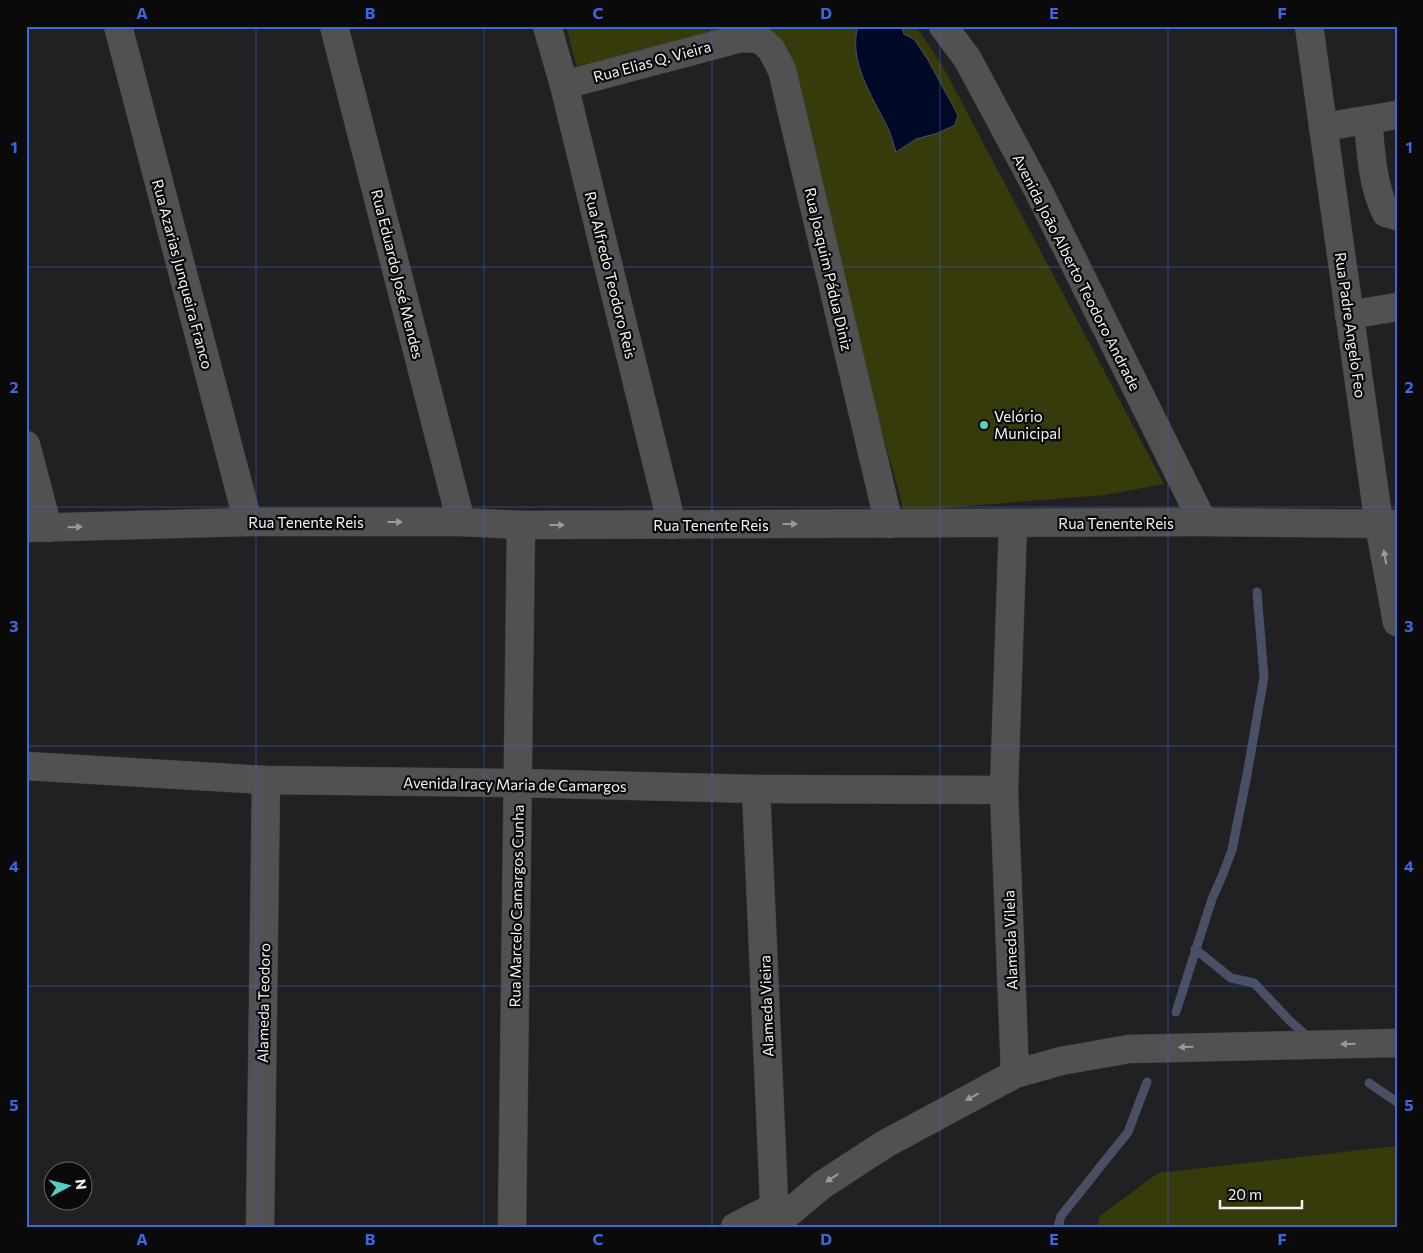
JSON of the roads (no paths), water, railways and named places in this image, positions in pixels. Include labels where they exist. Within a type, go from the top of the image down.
[{"type":"street","name":"Rua Azarias Junqueira Franco","points":[[118,26],[248,522]]},
{"type":"street","name":"Rua Eduardo José Mendes","points":[[334,26],[461,522]]},
{"type":"street","name":"Rua Alfredo Teodoro Reis","points":[[548,26],[672,525]]},
{"type":"street","name":"Avenida João Alberto Teodoro Andrade","points":[[943,26],[967,58],[1039,192],[1203,522]]},
{"type":"street","name":"Rua Padre Angelo Feo","points":[[1308,26],[1350,315],[1388,524],[1397,622]]},
{"type":"street","name":"Rua Elias Q. Vieira","points":[[564,85],[741,38]]},
{"type":"street","name":"Rua Joaquim Pádua Diniz","points":[[741,38],[760,39],[771,49],[782,70],[889,524]]},
{"type":"street","points":[[1323,127],[1397,115]]},
{"type":"street","points":[[1368,120],[1385,170],[1378,198],[1386,213],[1397,216]]},
{"type":"street","points":[[1350,315],[1397,307]]},
{"type":"street","points":[[26,445],[37,528]]},
{"type":"street","name":"Rua Tenente Reis","points":[[37,528],[248,522],[461,522],[521,525],[1203,522],[1388,524]]},
{"type":"street","name":"Alameda Vilela","points":[[1013,523],[1004,790],[1015,1074]]},
{"type":"street","name":"Rua Marcelo Camargos Cunha","points":[[512,1227],[521,525]]},
{"type":"street","name":"Avenida Iracy Maria de Camargos","points":[[26,766],[266,780],[518,783],[756,789],[1004,790]]},
{"type":"street","name":"Alameda Teodoro","points":[[260,1227],[266,780]]},
{"type":"street","name":"Alameda Vieira","points":[[756,789],[774,1219]]},
{"type":"street","points":[[735,1227],[774,1219],[885,1144],[1015,1074],[1061,1061],[1129,1050],[1397,1043]]},
{"type":"water","points":[[858,26],[901,26],[904,34],[914,39],[928,60],[958,115],[955,125],[938,133],[916,139],[896,152],[888,129],[863,78],[859,65],[856,52]]},
{"type":"waterway","points":[[1176,1012],[1212,899],[1232,850],[1247,775],[1264,677],[1257,592]]},
{"type":"waterway","points":[[1195,949],[1231,978],[1254,983],[1308,1037]]},
{"type":"waterway","points":[[1058,1227],[1061,1216],[1128,1132],[1147,1082]]},
{"type":"waterway","points":[[1369,1083],[1397,1102]]},
{"type":"place","name":"Velório Municipal","points":[[984,425]]}]
